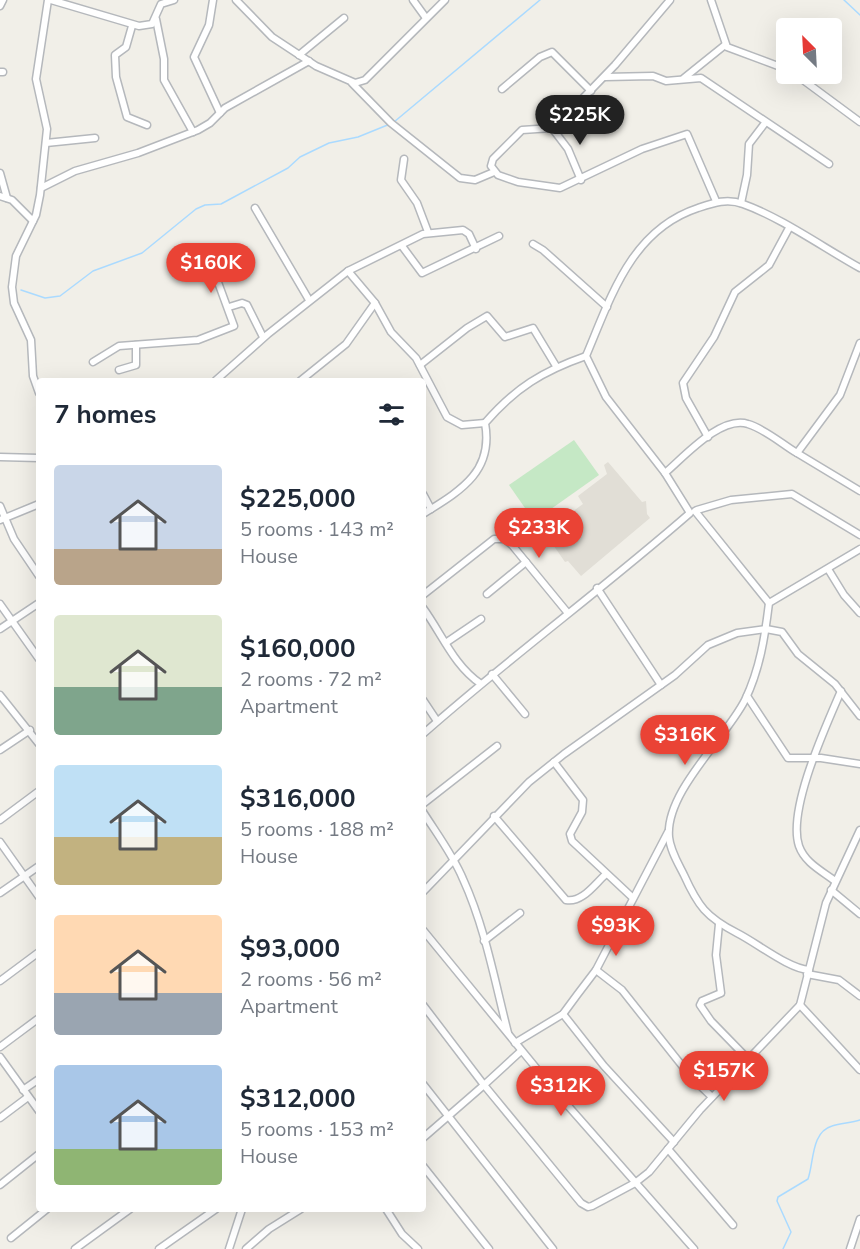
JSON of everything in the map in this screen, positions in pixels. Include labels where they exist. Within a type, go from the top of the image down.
[{"type":"street","points":[[0,6],[3,0]]},
{"type":"street","points":[[36,384],[33,376],[31,340],[14,303],[12,287],[16,256],[33,221],[41,188],[46,129],[36,79],[50,0],[132,26],[147,26],[156,19]]},
{"type":"street","points":[[174,0],[161,4],[156,19],[164,59],[164,80],[193,132]]},
{"type":"street","points":[[213,0],[209,25],[195,60],[220,113]]},
{"type":"street","points":[[236,0],[272,37],[309,61],[351,82],[391,123],[460,178],[475,180],[494,172]]},
{"type":"street","points":[[412,0],[426,18]]},
{"type":"street","points":[[351,82],[365,80],[445,0]]},
{"type":"street","points":[[670,0],[605,77],[552,128],[522,130],[494,159],[491,166],[494,172],[518,182],[547,188],[561,188],[642,149],[687,134],[716,201]]},
{"type":"street","points":[[711,0],[725,45]]},
{"type":"street","points":[[299,55],[344,18]]},
{"type":"street","points":[[132,26],[126,47],[115,55],[116,77],[127,117],[147,125]]},
{"type":"street","points":[[684,78],[725,45]]},
{"type":"street","points":[[725,45],[776,65]]},
{"type":"street","points":[[502,89],[540,57],[552,52],[591,91]]},
{"type":"street","points":[[41,188],[79,169],[138,153],[193,132],[210,123],[220,113],[309,61]]},
{"type":"street","points":[[605,77],[653,76],[666,81],[701,78],[765,123],[830,164]]},
{"type":"street","points":[[809,84],[860,122]]},
{"type":"street","points":[[741,203],[746,185],[748,144],[765,123]]},
{"type":"street","points":[[552,128],[568,149],[581,180]]},
{"type":"street","points":[[46,143],[95,138]]},
{"type":"street","points":[[404,159],[400,180],[417,203],[428,232]]},
{"type":"street","points":[[0,173],[4,197],[33,221]]},
{"type":"street","points":[[348,271],[375,303],[391,332],[411,351],[451,420],[462,425],[485,423],[524,386],[556,366],[586,356],[631,258],[657,230],[684,212],[716,201],[741,203],[860,267]]},
{"type":"street","points":[[255,208],[309,300]]},
{"type":"street","points":[[708,437],[686,398],[682,385],[714,337],[735,292],[769,265],[789,228]]},
{"type":"street","points":[[218,378],[309,300],[348,271],[428,232],[463,230],[469,234],[476,249]]},
{"type":"street","points":[[402,246],[422,273],[499,236]]},
{"type":"street","points":[[532,244],[543,250],[607,307]]},
{"type":"street","points":[[93,362],[119,346],[198,340],[235,325],[208,255]]},
{"type":"street","points":[[229,307],[242,303],[247,305],[263,338]]},
{"type":"street","points":[[304,378],[345,344],[375,303]]},
{"type":"street","points":[[420,365],[467,328],[487,316],[505,337],[532,328],[556,366]]},
{"type":"street","points":[[797,453],[840,395],[860,343]]},
{"type":"street","points":[[119,370],[135,365],[136,345]]},
{"type":"street","points":[[586,356],[606,397],[665,473],[690,513]]},
{"type":"street","points":[[426,512],[459,491],[479,470],[486,450],[485,423]]},
{"type":"street","points":[[665,473],[708,437],[727,425],[748,424],[860,491]]},
{"type":"street","points":[[0,457],[36,458]]},
{"type":"street","points":[[426,731],[567,612],[644,553],[690,513],[731,500],[792,494],[860,535]]},
{"type":"street","points":[[426,500],[431,509]]},
{"type":"street","points":[[2,519],[36,505]]},
{"type":"street","points":[[0,506],[2,519],[36,571]]},
{"type":"street","points":[[515,1042],[563,1014],[596,970],[669,830],[684,788],[747,696],[759,665],[769,603],[697,510]]},
{"type":"street","points":[[426,594],[494,539],[505,539],[567,612]]},
{"type":"street","points":[[769,603],[860,549]]},
{"type":"street","points":[[487,594],[526,562]]},
{"type":"street","points":[[828,569],[844,595],[860,613]]},
{"type":"street","points":[[597,588],[661,686]]},
{"type":"street","points":[[0,604],[36,655]]},
{"type":"street","points":[[0,629],[36,605]]},
{"type":"street","points":[[426,612],[463,670],[481,684]]},
{"type":"street","points":[[447,642],[481,619]]},
{"type":"street","points":[[426,889],[494,816],[554,762],[661,686],[716,640],[737,633],[766,629],[777,630],[787,636],[796,652],[841,691],[860,716]]},
{"type":"street","points":[[492,674],[525,714]]},
{"type":"street","points":[[835,881],[807,860],[798,840],[800,813],[813,759],[841,691]]},
{"type":"street","points":[[0,695],[36,739]]},
{"type":"street","points":[[747,696],[785,756],[791,759],[860,764]]},
{"type":"street","points":[[426,704],[437,721]]},
{"type":"street","points":[[0,750],[30,730]]},
{"type":"street","points":[[426,802],[496,746]]},
{"type":"street","points":[[554,762],[582,800],[582,812],[571,832],[571,839],[605,875],[633,898]]},
{"type":"street","points":[[0,820],[36,793]]},
{"type":"street","points":[[494,816],[566,900],[573,901],[583,896],[605,875]]},
{"type":"street","points":[[426,817],[465,881],[484,941],[508,1034]]},
{"type":"street","points":[[669,830],[670,844],[693,895],[705,913],[719,924],[765,947],[796,969],[839,980],[860,996]]},
{"type":"street","points":[[426,1009],[484,1085],[584,1206],[592,1206],[635,1183],[668,1149],[712,1097],[800,1005],[831,890],[860,830]]},
{"type":"street","points":[[0,843],[36,893]]},
{"type":"street","points":[[0,893],[36,868]]},
{"type":"street","points":[[831,890],[860,914]]},
{"type":"street","points":[[484,941],[520,913]]},
{"type":"street","points":[[719,924],[716,955],[722,991],[718,996],[702,1001],[699,1005],[711,1021],[748,1059]]},
{"type":"street","points":[[426,934],[521,1051],[694,1249]]},
{"type":"street","points":[[0,981],[36,954]]},
{"type":"street","points":[[596,970],[622,990],[691,1077],[712,1097]]},
{"type":"street","points":[[800,1005],[859,1068]]},
{"type":"street","points":[[563,1014],[604,1066],[674,1142]]},
{"type":"street","points":[[0,1047],[36,1020]]},
{"type":"street","points":[[426,1136],[521,1051]]},
{"type":"street","points":[[0,1057],[36,1107]]},
{"type":"street","points":[[23,1090],[36,1081]]},
{"type":"street","points":[[426,1088],[553,1249]]},
{"type":"street","points":[[0,1118],[28,1097]]},
{"type":"street","points":[[668,1149],[733,1225]]},
{"type":"street","points":[[0,1185],[36,1156]]},
{"type":"street","points":[[426,1170],[489,1249]]},
{"type":"street","points":[[11,1238],[44,1212]]},
{"type":"street","points":[[75,1249],[126,1212]]},
{"type":"street","points":[[159,1249],[212,1212]]},
{"type":"street","points":[[229,1249],[241,1212]]},
{"type":"street","points":[[246,1249],[269,1229],[297,1212]]},
{"type":"street","points":[[388,1212],[402,1234],[418,1249]]},
{"type":"street","points":[[850,1249],[860,1219]]},
{"type":"shaded area","points":[[608,462],[642,502],[646,501],[647,514],[650,518],[581,576],[568,561],[565,562],[549,539],[543,542],[539,536],[583,504],[578,496],[607,474],[604,465]]},
{"type":"green space","points":[[574,440],[599,475],[534,521],[509,485]]},
{"type":"waterway","points":[[394,122],[540,0]]},
{"type":"waterway","points":[[844,0],[860,15]]},
{"type":"waterway","points":[[21,290],[45,298],[60,296],[93,271],[142,253],[196,209],[205,205],[221,204],[288,168],[300,157],[329,143],[358,137],[390,124]]},
{"type":"waterway","points":[[783,1249],[791,1232],[777,1201],[778,1197],[808,1179],[814,1148],[820,1134],[825,1129],[860,1120]]}]
